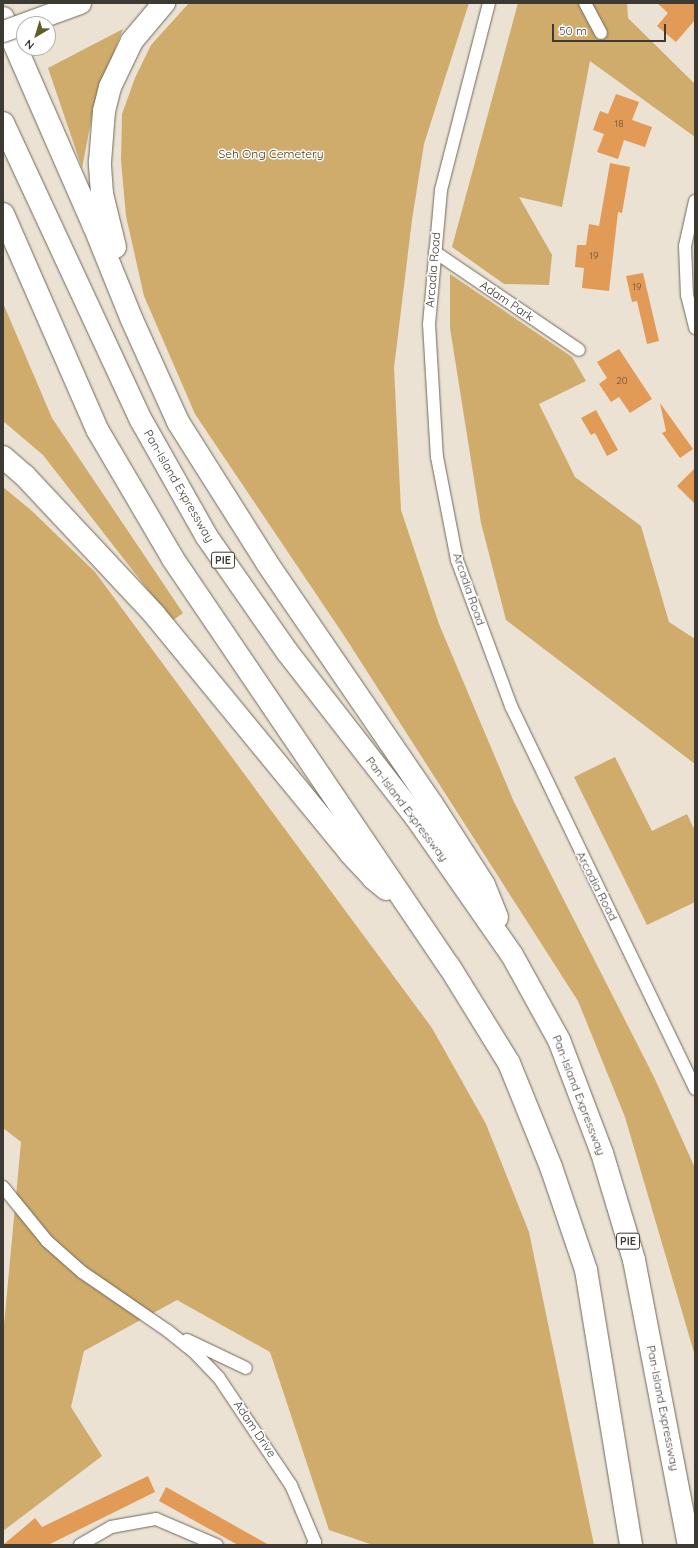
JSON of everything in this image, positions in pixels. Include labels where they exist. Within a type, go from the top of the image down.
[{"type":"highway","points":[[3,31],[80,3]]},
{"type":"highway","points":[[132,320],[122,271],[102,194],[100,162],[104,111],[110,87],[132,41],[164,3]]},
{"type":"highway","points":[[3,18],[94,226],[132,320],[178,422],[267,563],[432,804],[484,885],[512,956]]},
{"type":"highway","name":"Pan-Island Expressway","points":[[3,122],[141,420],[207,537],[288,654],[415,816],[512,956],[559,1040],[602,1153],[634,1260],[689,1545]]},
{"type":"highway","points":[[3,214],[98,431],[173,559],[404,899],[509,1063],[554,1174],[586,1270],[631,1545]]},
{"type":"highway","points":[[3,457],[25,476],[154,614],[373,878],[404,899]]},
{"type":"street","name":"Arcadia Road","points":[[489,3],[478,37],[441,190],[428,324],[437,457],[457,560],[511,706],[695,1089]]},
{"type":"street","points":[[585,3],[601,33]]},
{"type":"street","points":[[695,201],[685,246],[686,295],[695,328]]},
{"type":"street","name":"Adam Park","points":[[435,252],[579,350]]},
{"type":"street","name":"Adam Drive","points":[[3,1187],[47,1241],[82,1272],[168,1331],[196,1354],[219,1378],[251,1423],[291,1485],[315,1542],[313,1545]]},
{"type":"street","name":"Adam Drive","points":[[168,1331],[246,1368]]},
{"type":"street","points":[[80,1545],[112,1527],[156,1519],[217,1545]]},
{"type":"green space","name":"Seh Ong Cemetery","points":[[189,3],[469,3],[424,144],[412,220],[394,368],[401,510],[439,624],[514,802],[654,1077],[695,1168],[695,1356],[625,1117],[578,1001],[345,637],[195,414],[144,296],[126,216],[121,161],[122,114],[135,78],[151,45]]},
{"type":"green space","points":[[518,3],[627,3],[628,18],[695,84],[695,137],[590,61],[562,207],[519,197],[552,255],[549,285],[504,284],[452,247]]},
{"type":"green space","points":[[123,29],[95,101],[82,168],[48,68]]},
{"type":"green space","points":[[450,274],[572,357],[586,381],[539,404],[575,477],[641,526],[669,622],[695,639],[695,764],[506,620],[481,523],[450,328]]},
{"type":"green space","points":[[3,303],[52,418],[183,613],[172,621],[43,455],[3,421]]},
{"type":"green space","points":[[3,487],[32,511],[95,572],[432,1028],[486,1124],[529,1232],[594,1545],[373,1545],[329,1530],[270,1352],[177,1300],[84,1351],[71,1407],[102,1456],[3,1531],[3,1336],[21,1142],[3,1128]]},
{"type":"green space","points":[[615,757],[652,831],[687,814],[695,831],[695,902],[647,925],[574,777]]},
{"type":"building","points":[[657,3],[695,3],[695,20],[676,42],[657,26],[668,13]]},
{"type":"building","points":[[616,94],[639,102],[632,120],[652,127],[645,147],[624,140],[618,159],[597,152],[604,134],[593,130],[600,111],[608,114]]},
{"type":"building","points":[[610,163],[630,167],[622,213],[618,212],[609,291],[582,288],[584,268],[575,267],[577,245],[586,245],[589,224],[599,226]]},
{"type":"building","points":[[643,273],[659,341],[647,344],[637,301],[632,302],[626,276]]},
{"type":"building","points":[[619,349],[652,399],[630,413],[619,397],[611,402],[599,384],[607,378],[597,362]]},
{"type":"building","points":[[660,403],[693,449],[680,458],[662,433],[666,431]]},
{"type":"building","points":[[596,410],[618,450],[607,456],[595,433],[591,435],[581,418]]},
{"type":"building","points":[[695,468],[695,504],[677,486]]},
{"type":"building","points":[[148,1476],[155,1492],[48,1545],[3,1545],[35,1518],[42,1527]]},
{"type":"building","points":[[166,1487],[269,1545],[238,1545],[159,1501]]}]
